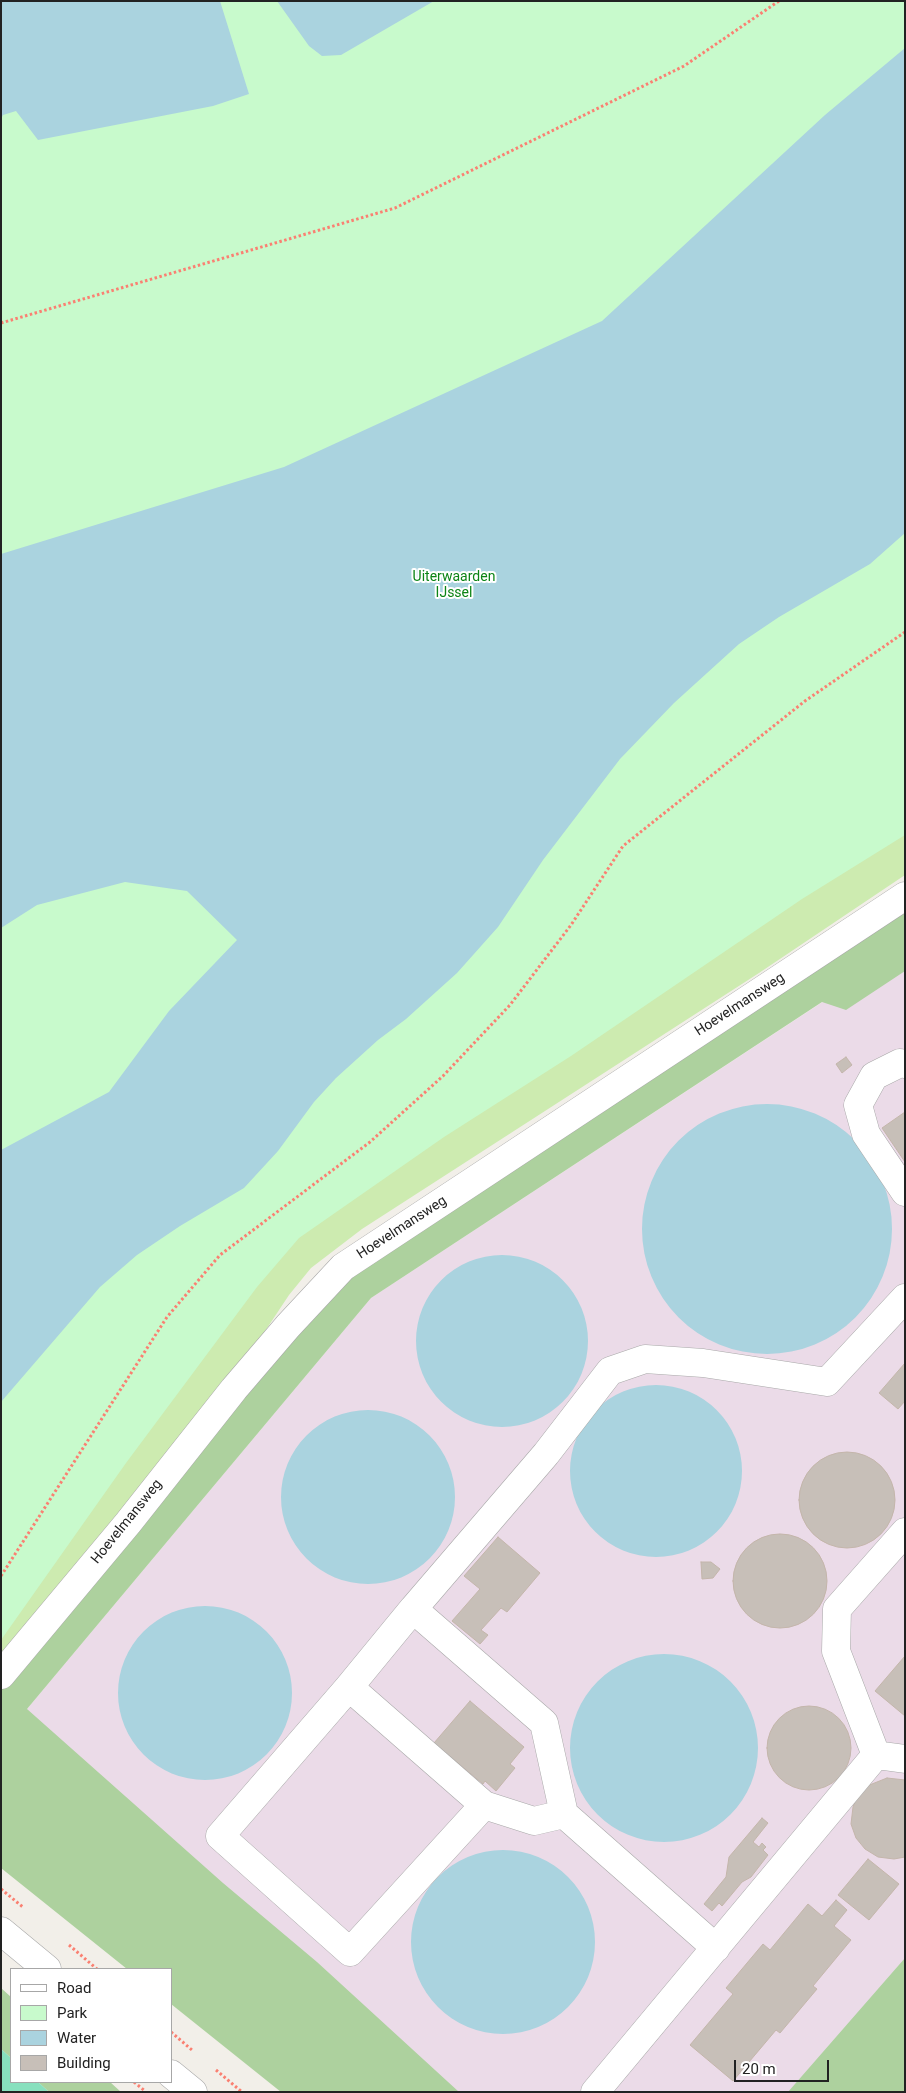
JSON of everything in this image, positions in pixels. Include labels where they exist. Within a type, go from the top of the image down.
[{"type":"street","name":"Hoevelmansweg","points":[[1,1675],[128,1523],[234,1389],[288,1326],[343,1267],[905,896]]},
{"type":"street","points":[[905,1064],[900,1063],[874,1076],[858,1105],[866,1134],[905,1192]]},
{"type":"street","points":[[484,1805],[350,1952],[220,1836],[546,1454],[610,1372],[645,1359],[703,1363],[827,1382],[905,1298]]},
{"type":"street","points":[[876,1755],[836,1651],[838,1609],[905,1532]]},
{"type":"street","points":[[413,1609],[544,1723],[564,1814],[716,1948]]},
{"type":"street","points":[[349,1687],[484,1805],[534,1821],[564,1814]]},
{"type":"street","points":[[876,1755],[905,1759]]},
{"type":"street","points":[[595,2092],[876,1755]]},
{"type":"street","points":[[1,1931],[46,1968]]},
{"type":"street","points":[[172,2075],[192,2092]]},
{"type":"path","points":[[1,323],[395,208],[684,66],[780,1]]},
{"type":"path","points":[[1,1576],[168,1317],[220,1255],[370,1142],[443,1076],[510,1005],[571,925],[623,846],[805,701],[905,632]]},
{"type":"path","points":[[135,2083],[146,2092]]},
{"type":"shaded area","points":[[905,948],[905,2001],[827,2092],[427,2092],[2,1734],[27,1709],[371,1298]]},
{"type":"green space","name":"Uiterwaarden IJssel","points":[[64,1],[905,1],[905,835],[802,899],[571,1056],[444,1137],[299,1238],[257,1287],[126,1463],[1,1640],[1,23]]},
{"type":"green space","points":[[905,636],[905,875],[759,973],[362,1229],[311,1268],[289,1295],[218,1402],[1,1665],[1,1587],[161,1339]]},
{"type":"green space","points":[[905,909],[905,971],[846,1010],[822,1002],[371,1298],[27,1709],[223,1883],[317,1962],[459,2092],[281,2092],[172,2005],[172,1968],[126,1968],[1,1868],[1,1690],[332,1289]]},
{"type":"green space","points":[[905,1958],[905,2092],[788,2092]]},
{"type":"green space","points":[[1,1988],[10,1996],[10,2057],[1,2049]]},
{"type":"green space","points":[[1,2049],[10,2057],[10,2083],[39,2083],[49,2092],[1,2092]]},
{"type":"green space","points":[[39,2083],[111,2083],[121,2092],[49,2092]]},
{"type":"water","points":[[1,1],[220,1],[249,94],[213,106],[38,140],[16,111],[3,115],[1,119]]},
{"type":"water","points":[[277,1],[434,1],[341,55],[322,56],[309,46]]},
{"type":"water","points":[[905,48],[905,533],[870,564],[779,617],[739,644],[674,703],[620,759],[543,860],[498,927],[457,973],[336,1078],[314,1102],[278,1151],[244,1188],[180,1226],[137,1255],[100,1287],[1,1402],[1,1150],[109,1092],[169,1011],[237,940],[187,891],[125,882],[37,905],[1,928],[1,554],[284,467],[602,321],[825,115]]},
{"type":"water","points":[[767,1104],[803,1109],[826,1119],[846,1132],[864,1150],[877,1170],[887,1193],[892,1229],[887,1265],[877,1288],[864,1308],[846,1326],[826,1339],[803,1349],[767,1354],[731,1349],[708,1339],[688,1326],[670,1308],[657,1288],[647,1265],[642,1229],[647,1193],[657,1170],[670,1150],[688,1132],[708,1119],[731,1109]]},
{"type":"water","points":[[510,1255],[527,1258],[543,1265],[557,1274],[569,1286],[585,1316],[588,1341],[587,1358],[582,1374],[569,1396],[557,1408],[527,1424],[494,1427],[477,1424],[461,1417],[447,1408],[435,1396],[419,1366],[416,1333],[419,1316],[426,1300],[435,1286],[447,1274],[477,1258]]},
{"type":"water","points":[[648,1385],[664,1385],[689,1391],[697,1395],[711,1404],[723,1416],[736,1438],[742,1471],[736,1504],[723,1526],[711,1538],[689,1551],[664,1557],[648,1557],[623,1551],[615,1547],[601,1538],[589,1526],[576,1504],[570,1479],[570,1463],[576,1438],[580,1430],[589,1416],[601,1404],[623,1391]]},
{"type":"water","points":[[368,1410],[385,1412],[409,1420],[435,1442],[445,1456],[451,1472],[455,1497],[453,1514],[445,1538],[423,1564],[409,1574],[393,1580],[368,1584],[351,1582],[327,1574],[301,1552],[291,1538],[285,1522],[281,1497],[283,1480],[291,1456],[313,1430],[327,1420],[343,1414]]},
{"type":"water","points":[[205,1606],[222,1608],[246,1616],[272,1638],[282,1652],[288,1668],[292,1693],[290,1710],[282,1734],[260,1760],[246,1770],[230,1776],[205,1780],[188,1778],[164,1770],[138,1748],[128,1734],[122,1718],[118,1693],[120,1676],[128,1652],[150,1626],[164,1616],[180,1610]]},
{"type":"water","points":[[673,1654],[682,1655],[709,1665],[731,1681],[743,1696],[751,1712],[757,1730],[757,1766],[751,1784],[743,1800],[731,1815],[716,1827],[700,1835],[682,1841],[655,1842],[646,1841],[619,1831],[604,1821],[591,1808],[581,1793],[571,1766],[570,1739],[571,1730],[581,1703],[591,1688],[604,1675],[619,1665],[646,1655]]},
{"type":"water","points":[[494,1850],[512,1850],[538,1857],[568,1877],[588,1907],[595,1933],[595,1951],[588,1977],[568,2007],[546,2023],[530,2030],[512,2034],[494,2034],[476,2030],[460,2023],[445,2013],[432,2000],[422,1985],[415,1969],[411,1951],[411,1933],[415,1915],[422,1899],[432,1884],[445,1871],[460,1861],[476,1854]]},
{"type":"building","points":[[846,1057],[852,1065],[842,1073],[836,1064]]},
{"type":"building","points":[[905,1112],[905,1162],[882,1128]]},
{"type":"building","points":[[905,1363],[905,1401],[898,1409],[879,1393]]},
{"type":"building","points":[[847,1452],[865,1456],[881,1466],[891,1482],[895,1500],[891,1518],[881,1534],[865,1544],[847,1548],[829,1544],[813,1534],[803,1518],[799,1500],[803,1482],[813,1466],[829,1456]]},
{"type":"building","points":[[780,1534],[798,1537],[813,1548],[824,1563],[827,1581],[824,1599],[813,1614],[798,1625],[780,1628],[762,1625],[747,1614],[736,1599],[733,1581],[736,1563],[747,1548],[762,1537]]},
{"type":"building","points":[[498,1537],[540,1573],[507,1612],[501,1608],[481,1630],[488,1635],[480,1644],[452,1621],[480,1589],[464,1576]]},
{"type":"building","points":[[701,1562],[711,1562],[720,1569],[713,1578],[702,1579]]},
{"type":"building","points":[[905,1656],[905,1716],[875,1691]]},
{"type":"building","points":[[470,1701],[524,1747],[510,1764],[515,1768],[496,1791],[485,1781],[483,1784],[434,1743]]},
{"type":"building","points":[[801,1706],[817,1706],[833,1713],[844,1724],[851,1740],[848,1764],[839,1778],[833,1783],[817,1790],[801,1790],[785,1783],[774,1772],[767,1756],[767,1740],[774,1724],[785,1713]]},
{"type":"building","points":[[887,1778],[905,1780],[905,1857],[894,1859],[878,1857],[865,1849],[856,1838],[851,1824],[856,1799],[867,1786]]},
{"type":"building","points":[[762,1818],[768,1823],[753,1842],[759,1847],[762,1843],[766,1847],[763,1850],[768,1855],[751,1877],[742,1882],[722,1906],[719,1903],[712,1911],[704,1904],[726,1877],[729,1857]]},
{"type":"building","points":[[868,1859],[899,1884],[869,1920],[838,1895]]},
{"type":"building","points":[[836,1900],[847,1910],[834,1926],[851,1940],[813,1986],[817,1989],[780,2033],[776,2030],[733,2081],[690,2045],[733,1994],[726,1988],[763,1944],[770,1950],[808,1904],[822,1916]]}]
